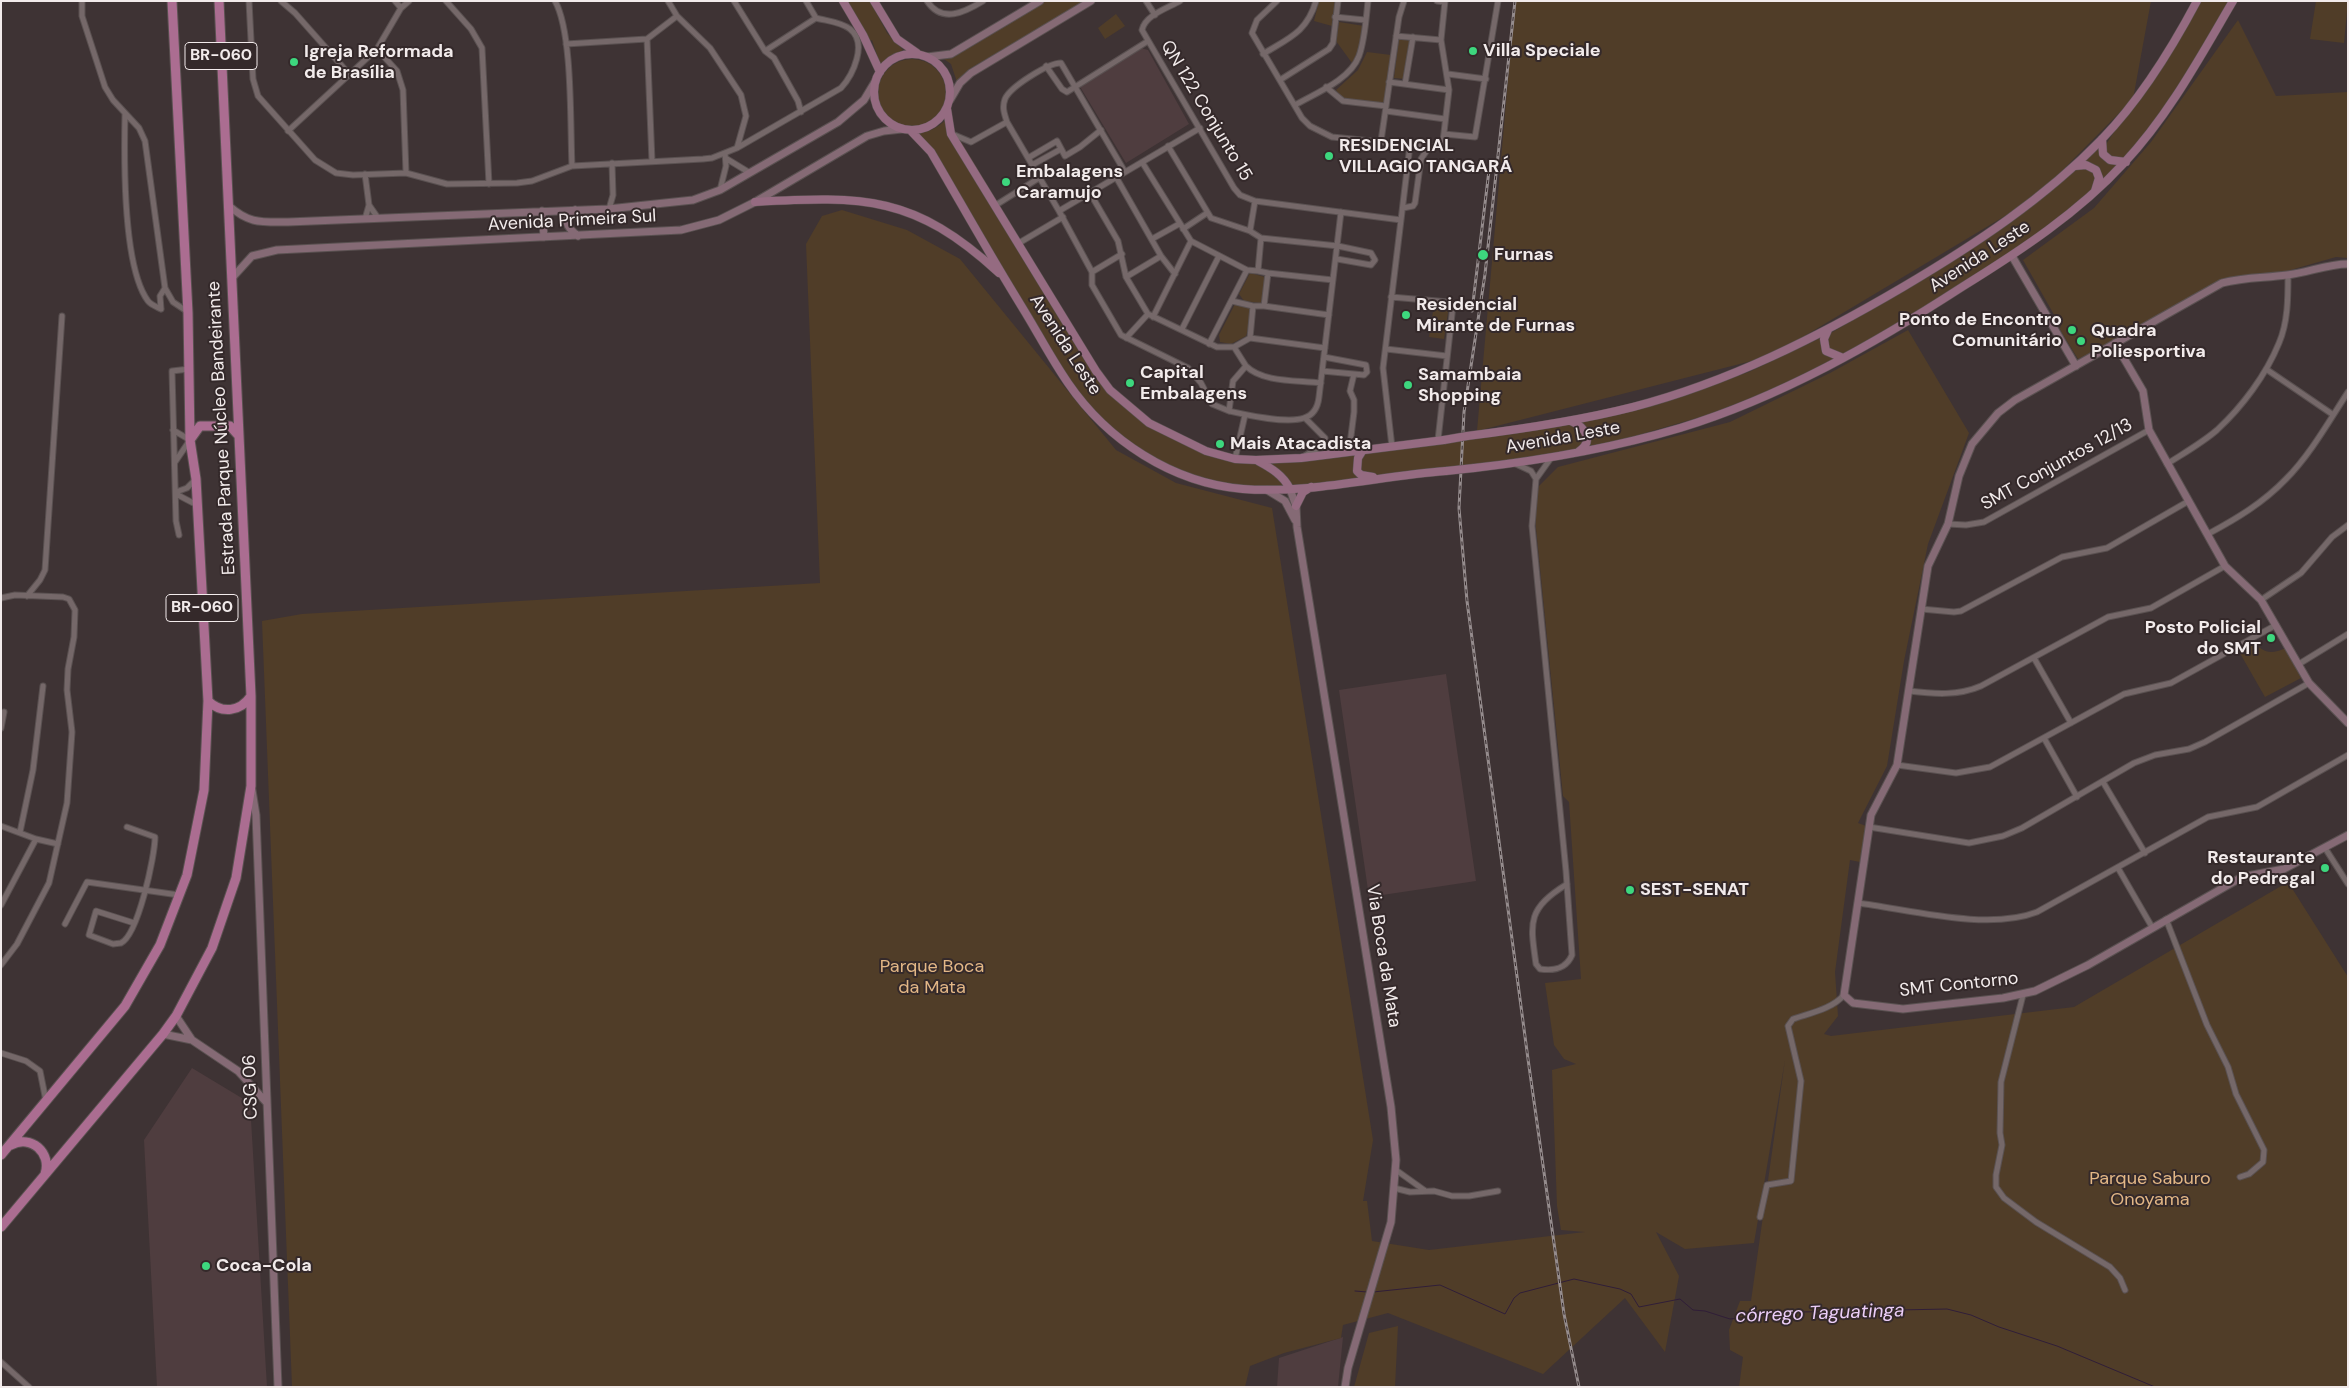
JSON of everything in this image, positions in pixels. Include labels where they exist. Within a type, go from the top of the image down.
[{"type":"highway","name":"Estrada Parque Núcleo Bandeirante","points":[[3,1153],[125,1006],[160,945],[187,875],[204,790],[208,702],[196,479],[190,440],[188,313],[172,1]]},
{"type":"highway","name":"Estrada Parque Núcleo Bandeirante","points":[[1,1227],[176,1016],[212,948],[236,878],[251,786],[251,696],[219,1]]},
{"type":"highway","points":[[190,440],[200,426],[230,426],[240,436]]},
{"type":"highway","points":[[208,702],[220,709],[237,708],[243,706],[251,696]]},
{"type":"highway","points":[[3,1153],[18,1142],[30,1142],[38,1146],[46,1160],[47,1168],[42,1179]]},
{"type":"main road","points":[[843,1],[863,35],[880,72]]},
{"type":"main road","points":[[874,1],[897,39],[918,54]]},
{"type":"main road","name":"Avenida Leste","points":[[947,109],[951,134],[1019,242],[1084,352],[1110,390],[1148,423],[1206,451],[1235,459],[1301,458],[1570,422],[1633,407],[1685,392],[1752,367],[1828,330],[1931,270],[1984,236],[2029,205],[2075,166],[2102,139],[2142,90],[2197,1]]},
{"type":"main road","name":"Avenida Leste","points":[[910,131],[931,152],[1068,383],[1108,429],[1159,464],[1187,476],[1240,489],[1267,490],[1312,487],[1551,458],[1650,436],[1710,418],[1766,396],[1843,358],[1928,309],[2012,256],[2054,226],[2094,192],[2126,162],[2177,96],[2233,1]]},
{"type":"main road","points":[[910,54],[918,54],[927,56],[942,67],[950,83],[950,100],[942,116],[928,127],[910,131],[894,126],[880,114],[874,97],[876,80],[880,72],[893,59],[910,54]]},
{"type":"main road","points":[[2102,139],[2103,154],[2110,160],[2126,162]]},
{"type":"main road","points":[[2075,166],[2086,165],[2096,170],[2099,178],[2094,192]]},
{"type":"main road","points":[[755,202],[829,199],[856,200],[907,211],[959,239],[1004,278]]},
{"type":"main road","points":[[1828,330],[1824,339],[1826,351],[1843,358]]},
{"type":"main road","points":[[1570,422],[1584,429],[1587,436],[1586,443],[1575,454]]},
{"type":"main road","points":[[1363,450],[1356,464],[1359,473],[1386,478]]},
{"type":"main road","points":[[1256,460],[1276,472],[1285,480],[1290,488]]},
{"type":"main road","points":[[1296,506],[1303,492],[1312,487]]},
{"type":"street","points":[[82,1],[82,16],[98,58],[105,87],[125,114],[139,128],[145,141],[155,203],[165,288],[173,302],[188,313]]},
{"type":"street","points":[[249,1],[256,91],[270,112],[324,167],[336,173],[406,173],[447,184],[532,181],[572,166],[703,159],[737,148],[841,88],[850,78],[857,52],[857,42],[849,28],[816,18],[806,1]]},
{"type":"street","points":[[281,1],[295,13],[350,75]]},
{"type":"street","points":[[395,1],[402,8]]},
{"type":"street","points":[[288,132],[377,49],[402,8],[409,1]]},
{"type":"street","points":[[446,1],[471,29],[482,48],[487,109],[489,184]]},
{"type":"street","points":[[555,1],[560,12],[566,44],[572,166]]},
{"type":"street","points":[[668,1],[677,16],[710,48],[741,95],[746,116],[737,148]]},
{"type":"street","points":[[734,1],[765,51],[774,58],[798,100],[801,112]]},
{"type":"street","points":[[928,1],[937,11],[957,14],[983,1]]},
{"type":"street","points":[[950,100],[960,83],[971,73],[1091,1]]},
{"type":"street","points":[[1146,1],[1155,15],[1180,1]]},
{"type":"street","points":[[1277,1],[1254,25],[1252,33],[1295,105],[1310,126],[1318,132],[1332,137],[1429,147],[1440,144],[1444,134],[1449,90],[1448,74],[1441,40],[1445,2],[1437,1]]},
{"type":"street","points":[[1264,54],[1302,29],[1310,18],[1316,2],[1309,1]]},
{"type":"street","points":[[1280,80],[1328,49],[1333,43],[1338,1]]},
{"type":"street","points":[[1295,105],[1326,88],[1345,74],[1357,61],[1368,1]]},
{"type":"street","points":[[1381,141],[1396,36],[1404,1]]},
{"type":"street","points":[[1444,134],[1475,137],[1498,1]]},
{"type":"street","points":[[927,56],[951,54],[1035,2]]},
{"type":"street","name":"QN 122 Conjunto 15","points":[[1155,15],[1142,27],[1148,41],[1234,188],[1240,195],[1255,202],[1401,220]]},
{"type":"street","points":[[566,44],[647,39],[677,16]]},
{"type":"street","points":[[1335,17],[1365,20]]},
{"type":"street","points":[[765,51],[816,18]]},
{"type":"street","points":[[1396,36],[1441,40]]},
{"type":"street","points":[[1405,84],[1413,37]]},
{"type":"street","points":[[647,39],[652,161]]},
{"type":"street","points":[[1046,66],[1065,91],[1075,87],[1148,41]]},
{"type":"street","points":[[377,49],[397,71],[404,90],[406,173]]},
{"type":"street","points":[[1125,172],[1061,63],[1046,66],[1010,91],[1003,108],[1007,122],[1063,216],[1092,272],[1092,285],[1121,335],[1188,368],[1201,382],[1212,404],[1245,415],[1286,419],[1305,418],[1315,410],[1318,404],[1337,259],[1341,212]]},
{"type":"street","points":[[1448,74],[1486,79]]},
{"type":"street","name":"Avenida Primeira Sul","points":[[228,205],[245,219],[258,222],[609,209],[693,200],[720,190],[855,109],[870,92],[876,80]]},
{"type":"street","points":[[1389,82],[1449,90]]},
{"type":"street","points":[[1326,88],[1343,101],[1446,120]]},
{"type":"street","points":[[798,100],[813,105]]},
{"type":"street","points":[[125,114],[124,148],[129,234],[133,263],[147,300],[161,309],[160,296],[165,288]]},
{"type":"street","points":[[951,134],[971,142],[1007,122]]},
{"type":"street","points":[[1059,211],[1200,128]]},
{"type":"street","name":"Avenida Primeira Sul","points":[[231,278],[246,260],[260,252],[681,230],[719,220],[755,202],[867,136],[884,131],[902,129]]},
{"type":"street","points":[[1028,158],[1057,142],[1065,156],[1101,130]]},
{"type":"street","points":[[1392,447],[1383,368],[1410,145]]},
{"type":"street","points":[[1168,146],[1213,220],[1229,223],[1262,238],[1338,246],[1371,253],[1376,260],[1371,265],[1337,259]]},
{"type":"street","points":[[1403,208],[1413,206],[1415,203],[1421,159],[1429,147]]},
{"type":"street","points":[[1032,165],[1061,149]]},
{"type":"street","points":[[720,190],[727,159],[725,153]]},
{"type":"street","points":[[1409,157],[1421,159]]},
{"type":"street","points":[[727,159],[750,173]]},
{"type":"street","points":[[1142,162],[1191,241],[1247,270],[1333,280]]},
{"type":"street","points":[[609,209],[613,195],[612,163]]},
{"type":"street","points":[[365,174],[369,205],[365,219]]},
{"type":"street","points":[[1116,177],[1161,256],[1175,274]]},
{"type":"street","points":[[996,205],[1039,178]]},
{"type":"street","points":[[1090,193],[1118,241],[1126,277],[1151,315],[1209,344],[1222,348],[1234,347],[1250,338],[1325,348]]},
{"type":"street","points":[[613,195],[621,208]]},
{"type":"street","points":[[1250,231],[1255,202]]},
{"type":"street","points":[[369,205],[378,218]]},
{"type":"street","points":[[576,210],[570,214],[566,222],[568,228],[578,236]]},
{"type":"street","points":[[542,211],[544,237]]},
{"type":"street","points":[[1152,239],[1207,213]]},
{"type":"street","points":[[1019,242],[1063,216]]},
{"type":"street","points":[[1258,270],[1262,238]]},
{"type":"street","points":[[1126,338],[1151,315],[1175,274],[1191,241]]},
{"type":"street","points":[[1092,272],[1122,254]]},
{"type":"street","points":[[1126,277],[1161,256]]},
{"type":"street","points":[[1182,329],[1219,256]]},
{"type":"street","points":[[2012,256],[2076,366]]},
{"type":"street","points":[[1760,1217],[1767,1185],[1791,1181],[1801,1081],[1788,1026],[1792,1019],[1822,1010],[1840,1000],[1844,995],[1872,809],[1897,765],[1928,566],[1948,524],[1963,462],[1972,444],[1998,413],[2015,400],[2222,283],[2246,278],[2288,275],[2321,267],[2348,264]]},
{"type":"street","points":[[1209,344],[1247,270]]},
{"type":"street","points":[[1264,306],[1268,273]]},
{"type":"street","points":[[2167,464],[2217,430],[2245,398],[2266,369],[2279,343],[2284,326],[2288,275]]},
{"type":"street","points":[[1391,297],[1449,302],[1453,305],[1441,440]]},
{"type":"street","points":[[1232,301],[1252,306],[1329,315]]},
{"type":"street","points":[[1250,338],[1252,306]]},
{"type":"street","points":[[28,596],[45,570],[62,316]]},
{"type":"street","points":[[2115,343],[2143,391],[2149,430],[2187,502],[2208,534],[2225,566],[2261,600],[2309,683],[2348,723]]},
{"type":"street","points":[[1234,347],[1252,372],[1262,376],[1321,383]]},
{"type":"street","points":[[1386,349],[1447,356]]},
{"type":"street","points":[[1322,371],[1364,375],[1367,372],[1366,365],[1324,357]]},
{"type":"street","points":[[1229,411],[1233,381],[1246,366]]},
{"type":"street","points":[[179,536],[176,521],[172,371],[190,369]]},
{"type":"street","points":[[2266,369],[2332,414]]},
{"type":"street","points":[[1350,444],[1354,400],[1350,391],[1354,374]]},
{"type":"street","points":[[2208,534],[2247,512],[2287,479],[2301,462],[2332,414],[2347,395]]},
{"type":"street","points":[[1235,459],[1245,415]]},
{"type":"street","points":[[1305,418],[1325,438],[1324,446]]},
{"type":"street","points":[[173,430],[190,440],[174,462]]},
{"type":"street","name":"SMT Conjuntos 12/13","points":[[1948,524],[1966,525],[1984,522],[2149,430]]},
{"type":"street","points":[[1301,458],[1316,448],[1324,446],[1350,444],[1363,450]]},
{"type":"street","points":[[1551,458],[1536,479],[1532,526],[1567,884],[1572,955],[1569,963],[1564,967],[1540,969],[1536,964],[1531,923],[1550,895],[1567,884]]},
{"type":"street","points":[[1511,462],[1531,471],[1536,479]]},
{"type":"street","points":[[176,493],[187,488],[196,479]]},
{"type":"street","name":"Via Boca da Mata","points":[[1290,488],[1296,506],[1391,1106],[1396,1170],[1391,1222],[1345,1387]]},
{"type":"street","name":"Via Boca da Mata","points":[[1267,490],[1289,505],[1298,527]]},
{"type":"street","points":[[176,493],[197,505]]},
{"type":"street","points":[[1922,609],[1962,611],[2062,557],[2107,548],[2187,502]]},
{"type":"street","points":[[2261,600],[2301,574],[2332,537],[2348,524]]},
{"type":"street","points":[[1909,691],[1930,694],[1967,692],[1994,681],[2108,617],[2151,608],[2225,566]]},
{"type":"street","points":[[1,598],[15,595],[70,599],[75,610],[67,690],[72,732],[67,803],[50,883],[17,944],[1,965]]},
{"type":"street","points":[[1897,765],[1956,773],[1973,771],[2004,761],[2124,694],[2171,683],[2276,625]]},
{"type":"street","points":[[2299,664],[2348,634]]},
{"type":"street","points":[[2034,658],[2071,723]]},
{"type":"street","points":[[1869,827],[1969,843],[2012,832],[2145,758],[2189,749],[2205,742],[2309,683]]},
{"type":"street","points":[[20,832],[33,770],[43,686]]},
{"type":"street","points":[[1,728],[4,712]]},
{"type":"street","points":[[2044,738],[2077,797]]},
{"type":"street","points":[[1858,903],[1974,920],[2001,921],[2018,919],[2037,912],[2208,817],[2257,807],[2348,755]]},
{"type":"street","points":[[2104,782],[2145,853]]},
{"type":"street","name":"CSG 06","points":[[251,786],[256,816],[278,1387]]},
{"type":"street","points":[[1,826],[36,839],[58,844]]},
{"type":"street","points":[[127,827],[155,837],[146,889],[134,923],[125,941],[113,944],[89,935],[96,911],[134,923]]},
{"type":"street","name":"SMT Contorno","points":[[1844,995],[1853,1003],[1903,1009],[2023,995],[2056,982],[2242,877],[2284,870],[2348,835]]},
{"type":"street","points":[[1,905],[36,839]]},
{"type":"street","points":[[2325,848],[2348,884]]},
{"type":"street","points":[[2118,868],[2152,927]]},
{"type":"street","points":[[65,924],[87,882],[179,895]]},
{"type":"street","points":[[2166,919],[2207,1025],[2228,1067],[2236,1094],[2264,1150],[2263,1162],[2249,1174],[2240,1178]]},
{"type":"street","points":[[2023,995],[2001,1082],[2000,1133],[2002,1145],[1996,1175],[1996,1187],[2004,1198],[2036,1222],[2110,1267],[2120,1278],[2125,1290]]},
{"type":"street","points":[[176,1016],[192,1040]]},
{"type":"street","points":[[163,1034],[192,1040],[238,1071],[266,1102]]},
{"type":"street","points":[[1,1053],[26,1061],[40,1071],[46,1102]]},
{"type":"street","points":[[1396,1170],[1424,1190]]},
{"type":"street","points":[[1394,1188],[1410,1192],[1424,1190],[1452,1196],[1468,1196],[1498,1191]]},
{"type":"street","points":[[1,1362],[25,1386]]},
{"type":"shaded area","points":[[1141,48],[1148,50],[1189,124],[1126,163],[1079,85]]},
{"type":"shaded area","points":[[1446,674],[1476,881],[1369,897],[1339,690]]},
{"type":"shaded area","points":[[192,1068],[250,1103],[267,1387],[157,1387],[144,1140]]},
{"type":"shaded area","points":[[1343,1337],[1338,1387],[1277,1387],[1279,1358]]},
{"type":"green space","points":[[846,1],[870,1],[887,33],[903,50],[880,64],[872,40],[870,41]]},
{"type":"green space","points":[[1046,1],[1086,1],[969,69],[957,82],[951,64],[944,59],[971,47]]},
{"type":"green space","points":[[1319,1],[1335,1],[1332,26],[1314,21]]},
{"type":"green space","points":[[1515,1],[2151,1],[2133,99],[2035,198],[1771,356],[1477,431]]},
{"type":"green space","points":[[2198,1],[2236,1],[2157,117],[2127,157],[2117,164],[2109,162],[2117,165],[2094,191],[2011,253],[1842,358],[1766,392],[1707,415],[1576,453],[1267,489],[1206,483],[1133,450],[1069,383],[933,151],[909,134],[930,130],[939,126],[947,118],[1110,390],[1169,435],[1236,457],[1301,458],[1645,407],[1749,372],[1831,333],[1934,273],[1990,236],[2076,169],[2109,135],[2105,146]]},
{"type":"green space","points":[[2316,1],[2348,1],[2344,43],[2310,39]]},
{"type":"green space","points":[[1116,14],[1125,26],[1105,39],[1098,28]]},
{"type":"green space","points":[[2238,20],[2276,96],[2348,92],[2348,258],[2336,257],[2287,271],[2239,276],[2078,359],[2059,328],[2061,327],[2023,260],[2094,208],[2151,142]]},
{"type":"green space","points":[[1339,22],[1364,26],[1360,47],[1352,63],[1336,41]]},
{"type":"green space","points":[[1399,39],[1412,41],[1405,79],[1394,78]]},
{"type":"green space","points":[[1367,52],[1391,55],[1385,105],[1342,99],[1336,90],[1358,70]]},
{"type":"green space","points":[[919,59],[931,65],[940,74],[946,86],[944,106],[936,117],[919,127],[905,127],[888,117],[880,106],[878,86],[888,69],[899,61]]},
{"type":"green space","name":"Parque Boca da Mata","points":[[842,210],[907,230],[960,259],[1116,450],[1176,483],[1272,508],[1373,1140],[1363,1201],[1367,1201],[1372,1241],[1429,1250],[1585,1232],[1561,1230],[1557,1206],[1552,1070],[1576,1064],[1564,1059],[1554,1045],[1545,983],[1581,979],[1569,802],[1563,796],[1534,508],[1539,486],[1558,467],[1730,422],[1830,373],[1908,330],[1969,433],[1928,544],[1904,661],[1887,766],[1858,823],[1866,826],[1860,862],[1850,860],[1835,972],[1838,1016],[1824,1034],[1831,1036],[2074,1007],[2288,882],[2348,977],[2348,1387],[1739,1387],[1743,1357],[1730,1350],[1729,1330],[1740,1301],[1751,1301],[1785,1060],[1754,1243],[1685,1249],[1656,1232],[1679,1276],[1665,1352],[1625,1298],[1543,1374],[1388,1313],[1343,1325],[1341,1338],[1284,1353],[1250,1366],[1245,1387],[292,1387],[262,621],[302,614],[820,583],[806,244],[822,216]]},
{"type":"green space","points":[[1250,273],[1265,277],[1263,300],[1261,303],[1244,301],[1239,294]]},
{"type":"green space","points":[[1235,304],[1250,308],[1251,320],[1246,336],[1231,344],[1220,342],[1219,335]]},
{"type":"green space","points":[[1434,305],[1449,306],[1444,339],[1429,337]]},
{"type":"green space","points":[[2252,640],[2263,650],[2271,652],[2286,648],[2301,678],[2265,697],[2237,648]]},
{"type":"green space","points":[[1398,1326],[1395,1387],[1354,1387],[1369,1333]]},
{"type":"waterway","name":"córrego Taguatinga","points":[[1373,1292],[1440,1285],[1505,1314],[1514,1298],[1520,1293],[1574,1279],[1620,1289],[1631,1294],[1639,1307],[1680,1299],[1693,1310],[1705,1311],[1730,1319],[1801,1312],[1947,1309],[1971,1315],[1999,1327],[2057,1346],[2155,1387]]},
{"type":"waterway","name":"córrego Taguatinga","points":[[1355,1291],[1367,1292]]},
{"type":"railway","points":[[1515,1],[1485,274],[1464,412],[1459,508],[1467,601],[1528,1059],[1564,1314],[1579,1387]]},
{"type":"railway","points":[[1472,311],[1490,162]]},
{"type":"place","name":"Villa Speciale","points":[[1473,51]]},
{"type":"place","name":"Igreja Reformada de Brasília","points":[[294,62]]},
{"type":"place","name":"RESIDENCIAL VILLAGIO TANGARÁ","points":[[1329,156]]},
{"type":"place","name":"Embalagens Caramujo","points":[[1006,182]]},
{"type":"place","name":"Furnas","points":[[1483,255]]},
{"type":"place","name":"Residencial Mirante de Furnas","points":[[1406,315]]},
{"type":"place","name":"Ponto de Encontro Comunitário","points":[[2072,330]]},
{"type":"place","name":"Quadra Poliesportiva","points":[[2081,341]]},
{"type":"place","name":"Capital Embalagens","points":[[1130,383]]},
{"type":"place","name":"Samambaia Shopping","points":[[1408,385]]},
{"type":"place","name":"Mais Atacadista","points":[[1220,444]]},
{"type":"place","name":"Posto Policial do SMT","points":[[2271,638]]},
{"type":"place","name":"Restaurante do Pedregal","points":[[2325,868]]},
{"type":"place","name":"SEST-SENAT","points":[[1630,890]]},
{"type":"place","name":"Coca-Cola","points":[[206,1266]]},
{"type":"park label","name":"Parque Saburo Onoyama","points":[[2150,1189]]}]
